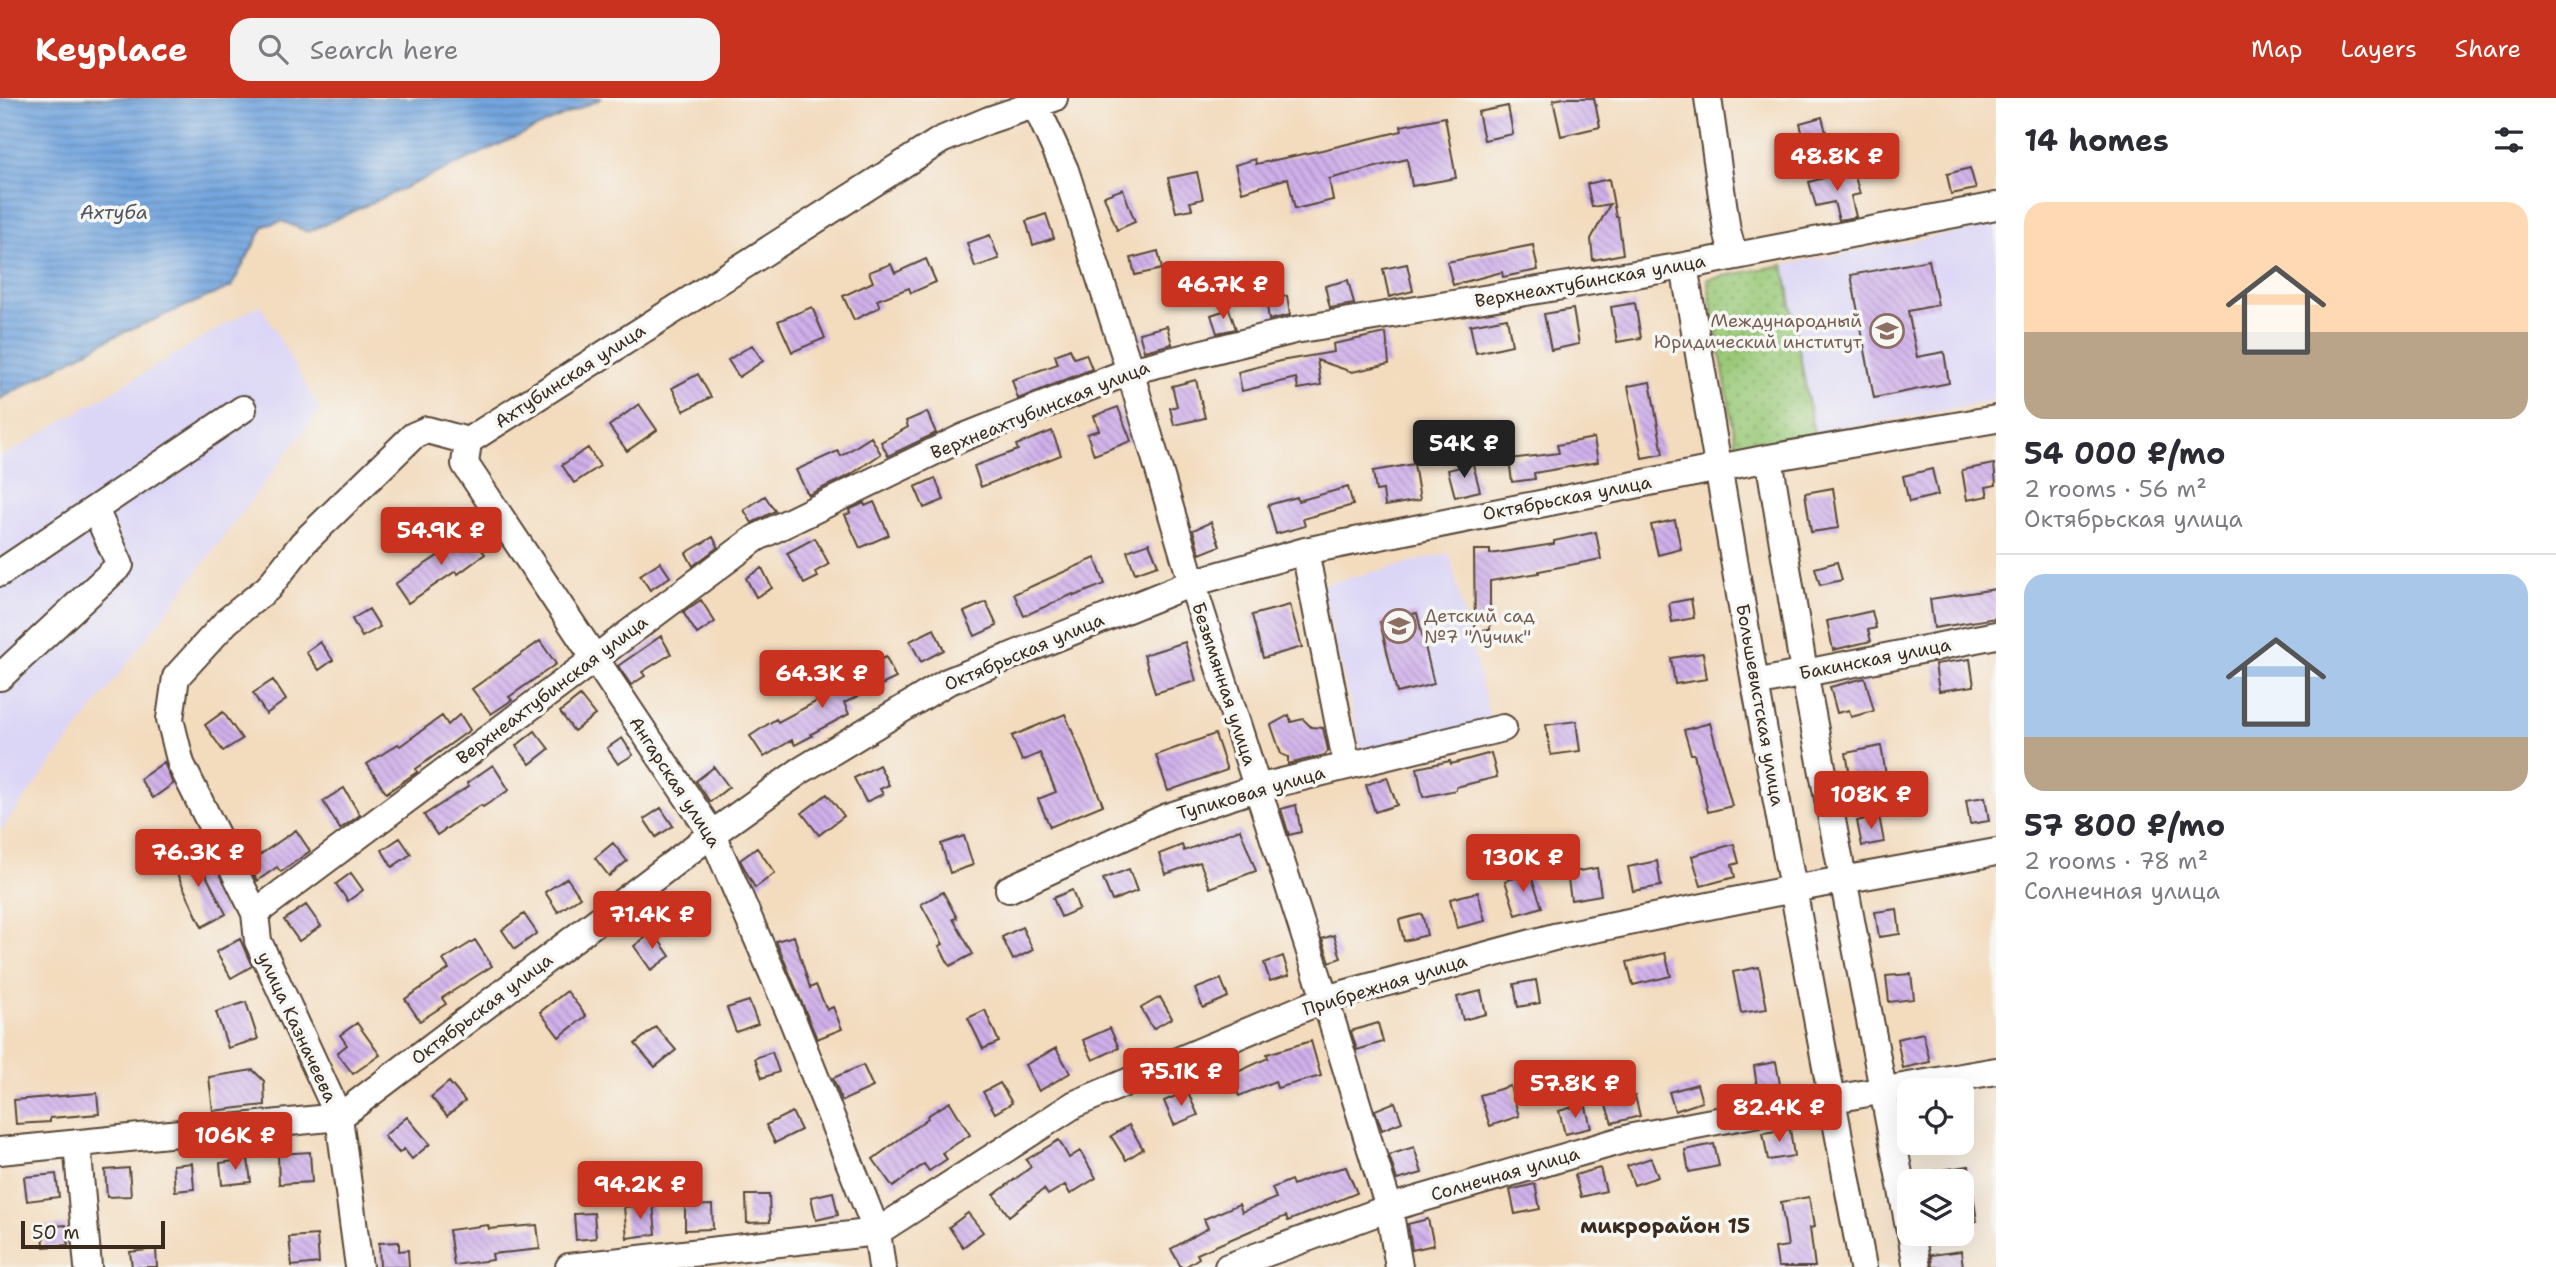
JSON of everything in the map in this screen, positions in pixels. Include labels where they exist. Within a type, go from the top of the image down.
[{"type":"street","points":[[1708,98],[1727,231],[1734,256]]},
{"type":"street","name":"Безымянная улица","points":[[1045,102],[1130,370],[1192,583],[1389,1208],[1399,1267]]},
{"type":"street","name":"Ахтубинская улица","points":[[468,441],[941,141],[989,120],[1045,102]]},
{"type":"street","name":"Верхнеахтубинская улица","points":[[255,913],[756,538],[964,437],[1130,370],[1295,330],[1684,265],[1996,206]]},
{"type":"street","name":"Большевистская улица","points":[[1684,265],[1755,683],[1863,1267]]},
{"type":"street","points":[[0,573],[243,409]]},
{"type":"street","name":"Октябрьская улица","points":[[339,1117],[712,834],[800,771],[947,682],[1192,583],[1305,551],[1769,458],[1996,419]]},
{"type":"street","name":"улица Казначеева","points":[[359,1267],[339,1117],[258,941],[255,913],[181,764],[170,719],[176,677],[227,621],[268,588],[303,543],[412,436],[427,430],[468,441]]},
{"type":"street","name":"Ангарская улица","points":[[468,441],[465,464],[712,834],[789,1011],[877,1232],[882,1267]]},
{"type":"street","points":[[1769,458],[1804,673],[1898,1169]]},
{"type":"street","points":[[0,677],[120,565],[95,509]]},
{"type":"street","points":[[1305,551],[1346,765]]},
{"type":"street","name":"Бакинская улица","points":[[1755,683],[1996,635]]},
{"type":"street","name":"Тупиковая улица","points":[[1009,889],[1167,817],[1257,788],[1503,728]]},
{"type":"street","name":"Прибрежная улица","points":[[569,1267],[877,1232],[1075,1104],[1325,999],[1554,937],[1996,852]]},
{"type":"street","name":"Солнечная улица","points":[[1228,1267],[1389,1208],[1633,1137],[1996,1071]]},
{"type":"street","points":[[0,1151],[339,1117]]},
{"type":"street","points":[[77,1143],[88,1267]]},
{"type":"street","points":[[1913,1246],[1917,1267]]},
{"type":"shaded area","points":[[1996,225],[1996,400],[1814,434],[1784,265]]},
{"type":"shaded area","points":[[260,304],[320,410],[0,831],[0,458]]},
{"type":"shaded area","name":"Детский сад №7 \"Лучик\"","points":[[1449,553],[1491,723],[1363,755],[1321,585]]},
{"type":"green space","points":[[1784,265],[1814,434],[1737,448],[1707,279]]},
{"type":"water","name":"Ахтуба","points":[[0,98],[602,98],[308,232],[282,221],[264,226],[231,287],[111,338],[0,399]]},
{"type":"building","points":[[1594,98],[1600,127],[1561,136],[1553,100]]},
{"type":"building","points":[[1508,106],[1513,134],[1484,140],[1478,112]]},
{"type":"building","points":[[1445,117],[1456,178],[1412,186],[1407,159],[1329,179],[1333,200],[1295,209],[1288,178],[1242,192],[1235,165],[1255,159],[1256,164],[1322,150],[1402,131],[1401,126]]},
{"type":"building","points":[[1822,117],[1827,136],[1820,138],[1822,145],[1806,149],[1800,123]]},
{"type":"building","points":[[1970,168],[1976,189],[1951,194],[1947,174]]},
{"type":"building","points":[[1853,170],[1860,194],[1851,196],[1856,217],[1839,220],[1834,202],[1816,206],[1809,182]]},
{"type":"building","points":[[1197,172],[1203,199],[1190,202],[1192,209],[1176,212],[1168,178]]},
{"type":"building","points":[[1609,179],[1623,254],[1593,260],[1591,239],[1610,204],[1592,207],[1587,184]]},
{"type":"building","points":[[1123,189],[1135,222],[1117,230],[1104,196]]},
{"type":"building","points":[[1046,214],[1054,238],[1033,245],[1026,221]]},
{"type":"building","points":[[990,235],[999,259],[975,267],[967,243]]},
{"type":"building","points":[[1533,245],[1538,270],[1503,277],[1502,272],[1453,285],[1447,262]]},
{"type":"building","points":[[1158,251],[1162,269],[1135,275],[1131,258]]},
{"type":"building","points":[[926,259],[936,282],[911,293],[909,288],[877,300],[880,307],[854,320],[843,296],[873,282],[869,272],[891,264],[895,273]]},
{"type":"building","name":"Международный Юридический институт","points":[[1929,260],[1938,305],[1908,311],[1917,357],[1944,352],[1949,383],[1874,398],[1851,275]]},
{"type":"building","points":[[1407,264],[1413,291],[1389,297],[1383,269]]},
{"type":"building","points":[[1348,280],[1354,304],[1330,308],[1325,286]]},
{"type":"building","points":[[1287,296],[1290,315],[1269,320],[1266,299]]},
{"type":"building","points":[[1635,303],[1641,338],[1617,342],[1611,307]]},
{"type":"building","points":[[812,307],[825,338],[792,352],[778,321]]},
{"type":"building","points":[[1229,309],[1236,329],[1217,333],[1211,315]]},
{"type":"building","points":[[1573,309],[1579,344],[1551,350],[1544,314]]},
{"type":"building","points":[[1507,318],[1512,345],[1476,353],[1470,325]]},
{"type":"building","points":[[1167,326],[1172,344],[1144,351],[1139,333]]},
{"type":"building","points":[[1386,333],[1389,364],[1352,372],[1317,360],[1321,385],[1298,389],[1296,378],[1242,391],[1238,372],[1280,361],[1334,352],[1333,344]]},
{"type":"building","points":[[752,345],[763,361],[739,377],[728,360]]},
{"type":"building","points":[[1070,349],[1074,358],[1086,354],[1092,369],[1018,399],[1012,380],[1058,364],[1055,355]]},
{"type":"building","points":[[698,374],[711,397],[684,411],[672,388]]},
{"type":"building","points":[[1196,380],[1205,418],[1174,425],[1170,408],[1177,406],[1172,386]]},
{"type":"building","points":[[1650,382],[1663,454],[1642,458],[1628,386]]},
{"type":"building","points":[[639,404],[657,430],[627,451],[609,426]]},
{"type":"building","points":[[1118,407],[1131,441],[1094,455],[1087,434],[1099,430],[1094,416]]},
{"type":"building","points":[[927,412],[936,433],[888,456],[881,442],[908,427],[906,421]]},
{"type":"building","points":[[1052,431],[1061,455],[981,487],[974,466],[1018,450],[1016,445]]},
{"type":"building","points":[[871,437],[881,454],[850,475],[808,495],[796,470],[838,451],[841,456]]},
{"type":"building","points":[[1594,438],[1598,462],[1534,473],[1535,479],[1512,482],[1509,459],[1559,453],[1557,445]]},
{"type":"building","points":[[588,448],[600,466],[574,483],[562,465]]},
{"type":"building","points":[[1414,464],[1420,500],[1385,506],[1383,490],[1376,491],[1373,471]]},
{"type":"building","points":[[1473,464],[1480,491],[1455,497],[1448,470]]},
{"type":"building","points":[[1994,464],[1996,485],[1986,487],[1988,496],[1967,500],[1962,470]]},
{"type":"building","points":[[1932,469],[1938,495],[1909,502],[1903,476]]},
{"type":"building","points":[[935,478],[944,500],[924,508],[915,487]]},
{"type":"building","points":[[1348,487],[1353,505],[1303,519],[1305,526],[1276,534],[1268,505],[1297,497],[1298,501]]},
{"type":"building","points":[[1833,488],[1839,528],[1811,532],[1805,493]]},
{"type":"building","points":[[765,496],[775,511],[752,523],[744,510]]},
{"type":"building","points":[[874,502],[889,535],[860,548],[845,515],[864,503],[865,506]]},
{"type":"building","points":[[1675,520],[1681,549],[1658,555],[1651,525]]},
{"type":"building","points":[[1211,522],[1220,546],[1200,554],[1193,530]]},
{"type":"building","points":[[467,531],[485,554],[458,574],[456,571],[408,603],[395,584],[442,553],[441,550]]},
{"type":"building","points":[[1596,532],[1601,559],[1490,581],[1490,630],[1475,630],[1474,550],[1490,550],[1490,554],[1554,544],[1554,541]]},
{"type":"building","points":[[713,537],[718,547],[693,566],[686,553]]},
{"type":"building","points":[[815,538],[829,564],[815,572],[818,577],[804,584],[787,553]]},
{"type":"building","points":[[1149,543],[1158,565],[1135,573],[1127,551]]},
{"type":"building","points":[[1095,558],[1105,584],[1074,596],[1073,594],[1024,616],[1014,594]]},
{"type":"building","points":[[660,562],[670,577],[650,590],[640,575]]},
{"type":"building","points":[[1837,562],[1842,580],[1820,585],[1815,568]]},
{"type":"building","points":[[762,568],[772,588],[756,597],[746,578]]},
{"type":"building","points":[[1996,589],[1996,618],[1934,628],[1930,599]]},
{"type":"building","points":[[1691,599],[1694,618],[1672,622],[1669,603]]},
{"type":"building","points":[[701,600],[715,622],[697,634],[683,612]]},
{"type":"building","points":[[986,602],[997,626],[975,636],[964,612]]},
{"type":"building","points":[[1290,605],[1302,647],[1263,658],[1252,615]]},
{"type":"building","points":[[369,609],[380,627],[362,637],[352,619]]},
{"type":"building","points":[[1872,611],[1876,628],[1868,630],[1871,641],[1833,650],[1827,621]]},
{"type":"building","points":[[1417,613],[1434,684],[1397,693],[1380,622]]},
{"type":"building","points":[[934,629],[944,650],[921,662],[910,641]]},
{"type":"building","points":[[661,636],[671,654],[642,672],[645,676],[631,685],[618,666]]},
{"type":"building","points":[[540,641],[556,664],[509,697],[512,700],[491,714],[472,689]]},
{"type":"building","points":[[320,642],[333,660],[319,670],[306,652]]},
{"type":"building","points":[[1185,642],[1196,681],[1155,693],[1144,655]]},
{"type":"building","points":[[1703,653],[1707,679],[1675,684],[1671,658]]},
{"type":"building","points":[[886,657],[896,678],[844,703],[849,714],[795,745],[792,740],[764,757],[750,736],[776,719],[778,722],[857,680],[853,672]]},
{"type":"building","points":[[1970,659],[1974,686],[1939,691],[1935,664]]},
{"type":"building","points":[[1865,678],[1874,711],[1851,717],[1849,710],[1837,713],[1830,687]]},
{"type":"building","points":[[273,680],[286,700],[266,714],[253,693]]},
{"type":"building","points":[[580,696],[595,715],[574,731],[560,712]]},
{"type":"building","points":[[223,712],[242,739],[223,751],[205,725]]},
{"type":"building","points":[[460,714],[470,730],[386,793],[367,764],[398,744],[400,746],[442,716],[448,725]]},
{"type":"building","points":[[1065,714],[1103,805],[1050,827],[1038,799],[1056,792],[1040,753],[1022,761],[1012,736]]},
{"type":"building","points":[[1289,715],[1291,722],[1303,719],[1311,727],[1323,728],[1328,750],[1325,755],[1288,764],[1288,757],[1281,754],[1271,725]]},
{"type":"building","points":[[1576,721],[1580,751],[1551,755],[1546,725]]},
{"type":"building","points":[[1710,723],[1732,806],[1708,812],[1694,754],[1691,754],[1684,730]]},
{"type":"building","points":[[535,731],[549,749],[530,764],[516,746]]},
{"type":"building","points":[[1215,734],[1227,770],[1168,791],[1156,755]]},
{"type":"building","points":[[622,738],[633,755],[618,764],[607,748]]},
{"type":"building","points":[[1881,746],[1886,775],[1851,781],[1846,753]]},
{"type":"building","points":[[1491,753],[1497,777],[1423,797],[1417,768],[1450,761],[1451,764]]},
{"type":"building","points":[[164,762],[173,784],[153,798],[140,779]]},
{"type":"building","points":[[493,765],[509,790],[483,807],[481,805],[437,835],[424,815],[469,786],[467,783]]},
{"type":"building","points":[[879,765],[889,785],[880,789],[883,794],[866,802],[854,778]]},
{"type":"building","points":[[714,767],[729,787],[710,802],[696,781]]},
{"type":"building","points":[[1387,777],[1397,805],[1375,812],[1366,785]]},
{"type":"building","points":[[344,788],[360,815],[340,829],[323,801]]},
{"type":"building","points":[[827,794],[844,816],[819,835],[802,813]]},
{"type":"building","points":[[1985,797],[1989,821],[1970,824],[1966,800]]},
{"type":"building","points":[[1296,805],[1301,832],[1289,835],[1281,809]]},
{"type":"building","points":[[661,808],[673,826],[656,837],[644,819]]},
{"type":"building","points":[[1879,816],[1884,842],[1862,846],[1857,821]]},
{"type":"building","points":[[1240,829],[1256,871],[1210,888],[1200,862],[1166,874],[1159,854],[1182,845],[1184,851]]},
{"type":"building","points":[[296,830],[310,851],[281,872],[277,867],[257,881],[248,863]]},
{"type":"building","points":[[964,836],[973,865],[950,873],[941,844]]},
{"type":"building","points":[[400,838],[411,854],[392,867],[382,850]]},
{"type":"building","points":[[613,843],[627,861],[609,876],[595,858]]},
{"type":"building","points":[[1734,844],[1739,863],[1732,865],[1735,877],[1701,886],[1692,856]]},
{"type":"building","points":[[757,848],[775,873],[755,888],[740,860]]},
{"type":"building","points":[[193,850],[226,914],[202,927],[171,861]]},
{"type":"building","points":[[1657,861],[1661,886],[1633,891],[1628,867]]},
{"type":"building","points":[[1597,868],[1601,895],[1571,900],[1567,873]]},
{"type":"building","points":[[1129,869],[1137,891],[1112,901],[1103,879]]},
{"type":"building","points":[[351,873],[363,890],[348,901],[336,884]]},
{"type":"building","points":[[1530,873],[1542,907],[1516,915],[1505,881]]},
{"type":"building","points":[[567,878],[580,897],[558,912],[545,892]]},
{"type":"building","points":[[1072,890],[1079,909],[1061,917],[1053,898]]},
{"type":"building","points":[[943,892],[957,918],[953,919],[973,954],[950,966],[939,946],[943,944],[921,904]]},
{"type":"building","points":[[1478,892],[1485,921],[1457,928],[1450,899]]},
{"type":"building","points":[[306,905],[321,926],[299,941],[284,920]]},
{"type":"building","points":[[1897,909],[1900,934],[1879,937],[1875,912]]},
{"type":"building","points":[[524,914],[537,933],[515,949],[502,930]]},
{"type":"building","points":[[1422,914],[1427,935],[1404,941],[1399,920]]},
{"type":"building","points":[[1022,927],[1033,950],[1013,960],[1002,937]]},
{"type":"building","points":[[653,932],[670,956],[651,970],[634,946]]},
{"type":"building","points":[[1334,935],[1341,958],[1330,962],[1322,939]]},
{"type":"building","points":[[794,936],[810,988],[816,985],[827,1010],[833,1007],[842,1029],[817,1039],[776,941]]},
{"type":"building","points":[[240,939],[252,966],[231,978],[216,952]]},
{"type":"building","points":[[475,940],[492,966],[442,998],[446,1004],[420,1021],[405,999],[449,969],[443,960]]},
{"type":"building","points":[[1665,953],[1671,976],[1633,985],[1627,962]]},
{"type":"building","points":[[1283,956],[1289,975],[1270,981],[1264,963]]},
{"type":"building","points":[[1759,967],[1767,1009],[1741,1013],[1733,972]]},
{"type":"building","points":[[1911,974],[1914,999],[1889,1002],[1886,976]]},
{"type":"building","points":[[1221,979],[1228,997],[1203,1008],[1195,989]]},
{"type":"building","points":[[1536,980],[1540,1003],[1518,1007],[1514,984]]},
{"type":"building","points":[[567,991],[586,1016],[559,1037],[540,1012]]},
{"type":"building","points":[[1481,991],[1486,1014],[1463,1020],[1457,997]]},
{"type":"building","points":[[1160,997],[1172,1018],[1153,1029],[1141,1008]]},
{"type":"building","points":[[749,1001],[758,1024],[736,1032],[727,1008]]},
{"type":"building","points":[[246,1002],[258,1039],[228,1048],[216,1012]]},
{"type":"building","points":[[985,1010],[999,1042],[983,1049],[968,1018]]},
{"type":"building","points":[[357,1023],[380,1055],[353,1074],[337,1053],[347,1045],[340,1035]]},
{"type":"building","points":[[1378,1023],[1383,1042],[1357,1050],[1351,1031]]},
{"type":"building","points":[[656,1027],[676,1050],[655,1067],[635,1044]]},
{"type":"building","points":[[1110,1028],[1119,1048],[1093,1060],[1083,1040]]},
{"type":"building","points":[[1923,1033],[1930,1062],[1903,1068],[1897,1039]]},
{"type":"building","points":[[1311,1041],[1321,1076],[1277,1088],[1275,1081],[1239,1096],[1231,1075],[1268,1058],[1267,1054]]},
{"type":"building","points":[[1056,1048],[1070,1073],[1039,1091],[1025,1065]]},
{"type":"building","points":[[772,1052],[779,1072],[762,1078],[755,1058]]},
{"type":"building","points":[[1776,1062],[1781,1090],[1758,1094],[1754,1066]]},
{"type":"building","points":[[863,1065],[873,1087],[842,1101],[833,1078]]},
{"type":"building","points":[[253,1070],[264,1081],[265,1105],[213,1111],[209,1077]]},
{"type":"building","points":[[449,1082],[465,1101],[447,1116],[431,1097]]},
{"type":"building","points":[[1000,1083],[1012,1103],[995,1113],[983,1092]]},
{"type":"building","points":[[1697,1084],[1702,1102],[1675,1111],[1669,1092]]},
{"type":"building","points":[[1510,1086],[1519,1116],[1490,1126],[1480,1095]]},
{"type":"building","points":[[1187,1091],[1198,1115],[1174,1125],[1164,1101]]},
{"type":"building","points":[[97,1093],[99,1114],[16,1124],[14,1100]]},
{"type":"building","points":[[1635,1096],[1640,1116],[1612,1123],[1605,1103]]},
{"type":"building","points":[[950,1102],[970,1135],[942,1153],[947,1159],[929,1171],[924,1164],[893,1187],[873,1159],[928,1118],[927,1116]]},
{"type":"building","points":[[1395,1102],[1402,1122],[1382,1130],[1375,1110]]},
{"type":"building","points":[[1577,1106],[1578,1109],[1586,1107],[1591,1128],[1565,1134],[1559,1111]]},
{"type":"building","points":[[792,1112],[801,1130],[775,1143],[766,1125]]},
{"type":"building","points":[[407,1117],[430,1144],[412,1159],[404,1149],[399,1153],[384,1136]]},
{"type":"building","points":[[1129,1125],[1143,1149],[1126,1160],[1111,1136]]},
{"type":"building","points":[[1790,1129],[1794,1156],[1768,1160],[1763,1133]]},
{"type":"building","points":[[1059,1140],[1069,1158],[1080,1151],[1096,1178],[1070,1194],[1065,1185],[1048,1195],[1044,1189],[1009,1216],[994,1195],[1031,1167],[1026,1160]]},
{"type":"building","points":[[1714,1144],[1719,1166],[1689,1172],[1685,1150]]},
{"type":"building","points":[[1414,1147],[1422,1173],[1397,1180],[1389,1155]]},
{"type":"building","points":[[310,1152],[312,1182],[279,1184],[278,1154]]},
{"type":"building","points":[[1651,1158],[1658,1177],[1634,1185],[1627,1166]]},
{"type":"building","points":[[248,1159],[251,1182],[222,1185],[220,1163]]},
{"type":"building","points":[[192,1163],[194,1189],[175,1191],[173,1165]]},
{"type":"building","points":[[1969,1166],[1969,1169],[1948,1169]]},
{"type":"building","points":[[1346,1167],[1357,1193],[1288,1221],[1286,1216],[1250,1231],[1197,1254],[1199,1258],[1185,1267],[1181,1267],[1171,1249],[1208,1228],[1204,1219],[1239,1204],[1242,1212],[1276,1198],[1272,1188],[1291,1180],[1293,1185]]},
{"type":"building","points":[[129,1168],[131,1196],[107,1197],[105,1170]]},
{"type":"building","points":[[1600,1168],[1606,1191],[1581,1197],[1575,1175]]},
{"type":"building","points":[[56,1174],[59,1197],[27,1201],[24,1177]]},
{"type":"building","points":[[1535,1184],[1540,1209],[1515,1214],[1510,1190]]},
{"type":"building","points":[[833,1192],[838,1215],[816,1220],[811,1197]]},
{"type":"building","points":[[746,1195],[769,1195],[770,1222],[747,1223]]},
{"type":"building","points":[[1809,1197],[1814,1227],[1810,1228],[1815,1267],[1778,1267],[1775,1248],[1788,1246],[1781,1202]]},
{"type":"building","points":[[1974,1200],[1977,1221],[1974,1221]]},
{"type":"building","points":[[653,1204],[656,1234],[627,1238],[624,1207]]},
{"type":"building","points":[[712,1205],[713,1229],[685,1230],[685,1206]]},
{"type":"building","points":[[594,1213],[596,1238],[576,1240],[574,1214]]},
{"type":"building","points":[[968,1213],[983,1232],[963,1247],[949,1227]]},
{"type":"building","points":[[1428,1219],[1434,1245],[1412,1250],[1408,1224]]},
{"type":"building","points":[[66,1225],[68,1245],[44,1247],[43,1227]]},
{"type":"building","points":[[488,1225],[489,1229],[537,1225],[540,1249],[492,1254],[493,1260],[454,1265],[449,1230]]},
{"type":"building","points":[[317,1235],[319,1263],[292,1266],[289,1237]]},
{"type":"building","points":[[399,1242],[399,1251],[408,1250],[409,1267],[380,1267],[379,1243]]},
{"type":"building","points":[[156,1249],[157,1267],[132,1267],[130,1252]]},
{"type":"building","points":[[1961,1251],[1963,1267],[1932,1267],[1931,1255]]},
{"type":"place","name":"Международный Юридический институт","points":[[1887,331]]},
{"type":"place","name":"Детский сад №7 \"Лучик\"","points":[[1399,626]]},
{"type":"district","name":"микрорайон 15","points":[[1665,1226]]}]
